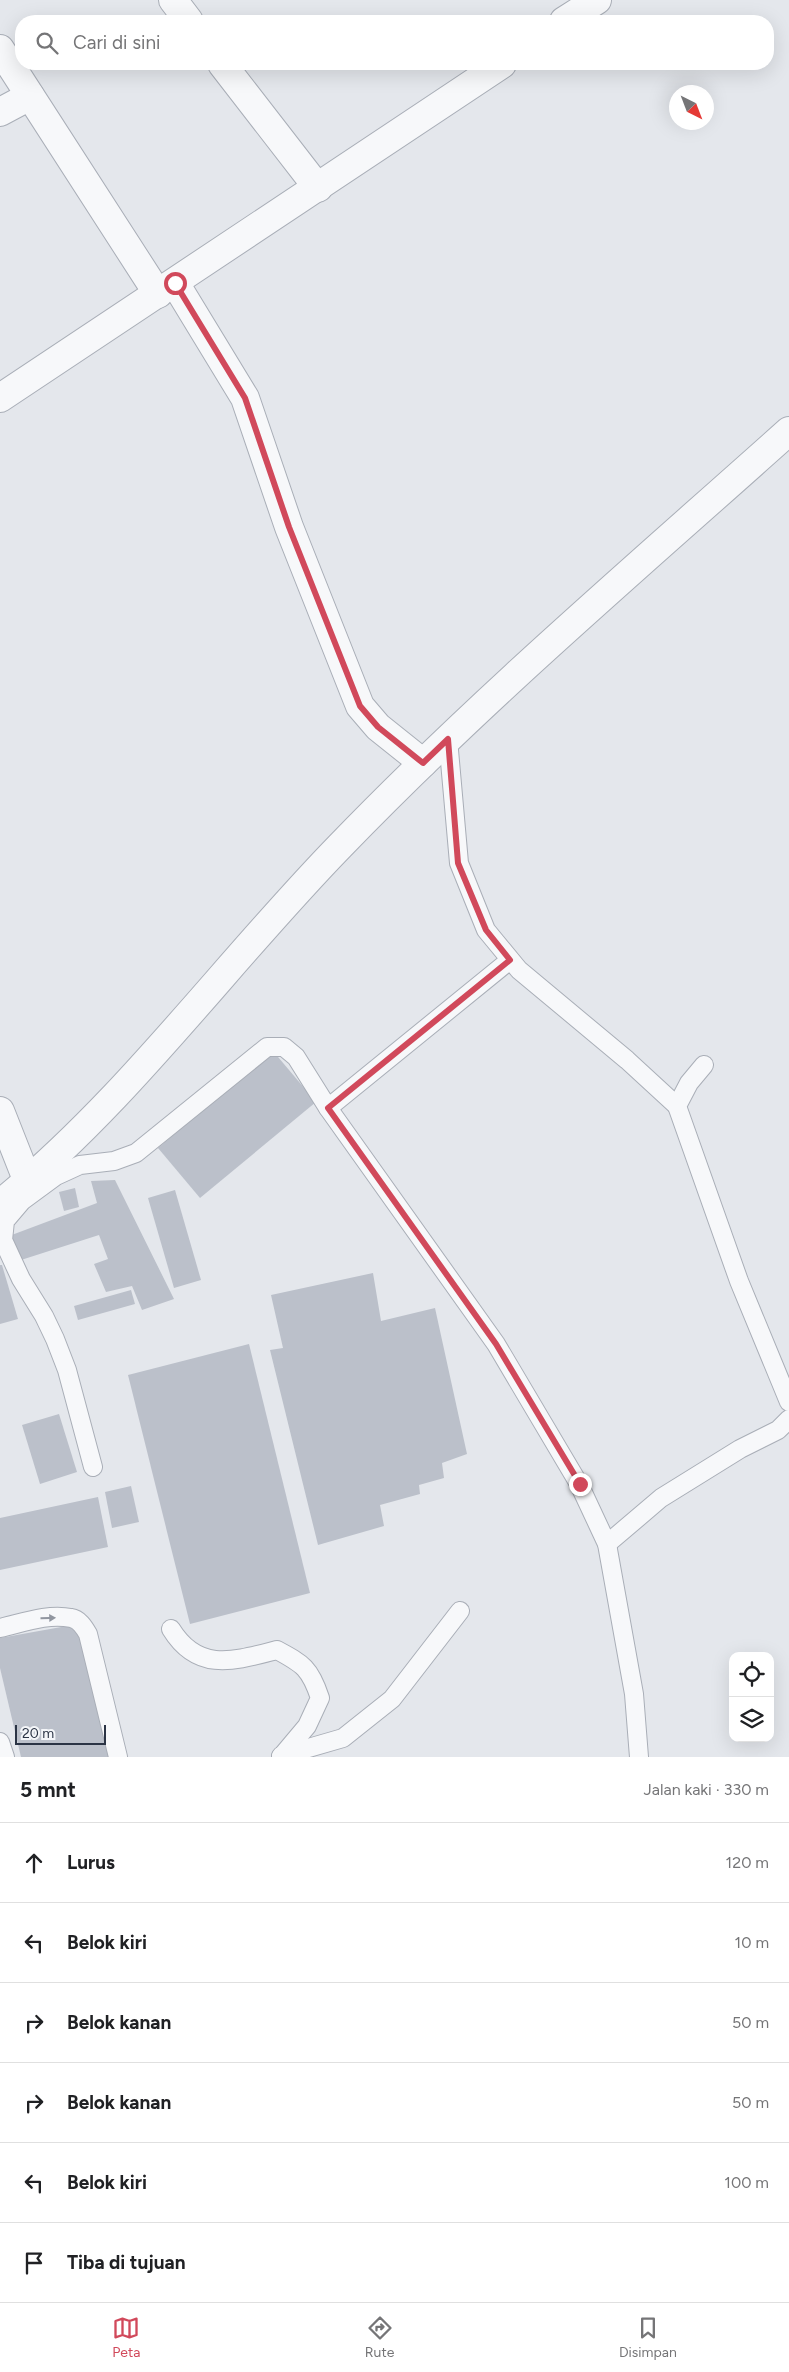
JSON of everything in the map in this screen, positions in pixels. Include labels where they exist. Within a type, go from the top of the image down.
[{"type":"street","points":[[173,0],[184,15]]},
{"type":"street","points":[[573,15],[597,0]]},
{"type":"street","points":[[0,49],[30,96],[245,398],[289,527],[360,706],[378,727],[423,763]]},
{"type":"street","points":[[227,70],[318,188]]},
{"type":"street","points":[[0,398],[493,70]]},
{"type":"street","points":[[0,112],[30,96]]},
{"type":"street","points":[[0,1204],[28,1182],[95,1118],[292,897],[423,763],[573,624],[789,431]]},
{"type":"street","points":[[0,1111],[28,1182]]},
{"type":"lane","points":[[448,739],[458,863],[486,930],[519,970],[627,1060],[677,1106],[740,1281],[789,1402]]},
{"type":"lane","points":[[328,1108],[510,960]]},
{"type":"lane","points":[[92,1467],[66,1370],[55,1339],[44,1316],[20,1279],[3,1240],[5,1221],[22,1201],[56,1176],[80,1165],[114,1161],[136,1153],[267,1047],[284,1047],[296,1057],[328,1108],[496,1344],[580,1484],[607,1544],[634,1694],[639,1757]]},
{"type":"lane","points":[[677,1106],[690,1083],[704,1065]]},
{"type":"lane","points":[[607,1544],[661,1498],[740,1449],[778,1430],[789,1419]]},
{"type":"lane","points":[[281,1757],[343,1738],[392,1699],[460,1612]]},
{"type":"lane","points":[[0,1628],[39,1618],[72,1618],[80,1622],[88,1634],[118,1757]]},
{"type":"lane","points":[[171,1629],[180,1643],[198,1656],[216,1661],[240,1659],[277,1650],[298,1661],[313,1676],[320,1698],[307,1726],[281,1757]]},
{"type":"lane","points":[[0,1742],[5,1757]]},
{"type":"building","points":[[273,1051],[316,1102],[200,1198],[158,1148]]},
{"type":"building","points":[[115,1180],[174,1299],[142,1310],[132,1286],[106,1292],[94,1264],[108,1259],[99,1235],[21,1260],[9,1236],[97,1203],[91,1181]]},
{"type":"building","points":[[75,1188],[79,1207],[64,1211],[59,1192]]},
{"type":"building","points":[[175,1190],[201,1280],[174,1288],[148,1198]]},
{"type":"building","points":[[0,1265],[2,1265],[18,1319],[0,1324]]},
{"type":"building","points":[[373,1273],[381,1321],[435,1308],[467,1454],[442,1463],[444,1478],[419,1485],[420,1494],[380,1505],[384,1526],[318,1545],[270,1350],[283,1348],[271,1295]]},
{"type":"building","points":[[131,1290],[135,1304],[78,1320],[74,1306]]},
{"type":"building","points":[[249,1344],[310,1593],[190,1624],[128,1375]]},
{"type":"building","points":[[59,1414],[77,1472],[40,1484],[22,1425]]},
{"type":"building","points":[[131,1486],[139,1522],[112,1528],[105,1492]]},
{"type":"building","points":[[98,1497],[108,1547],[0,1570],[0,1518]]},
{"type":"building","points":[[78,1624],[112,1757],[21,1757],[0,1668],[0,1638]]},
{"type":"route","points":[[175,283],[245,398],[289,527],[360,706],[378,727],[423,763],[448,739],[458,863],[486,930],[510,960],[328,1108],[496,1344],[580,1484]]}]
